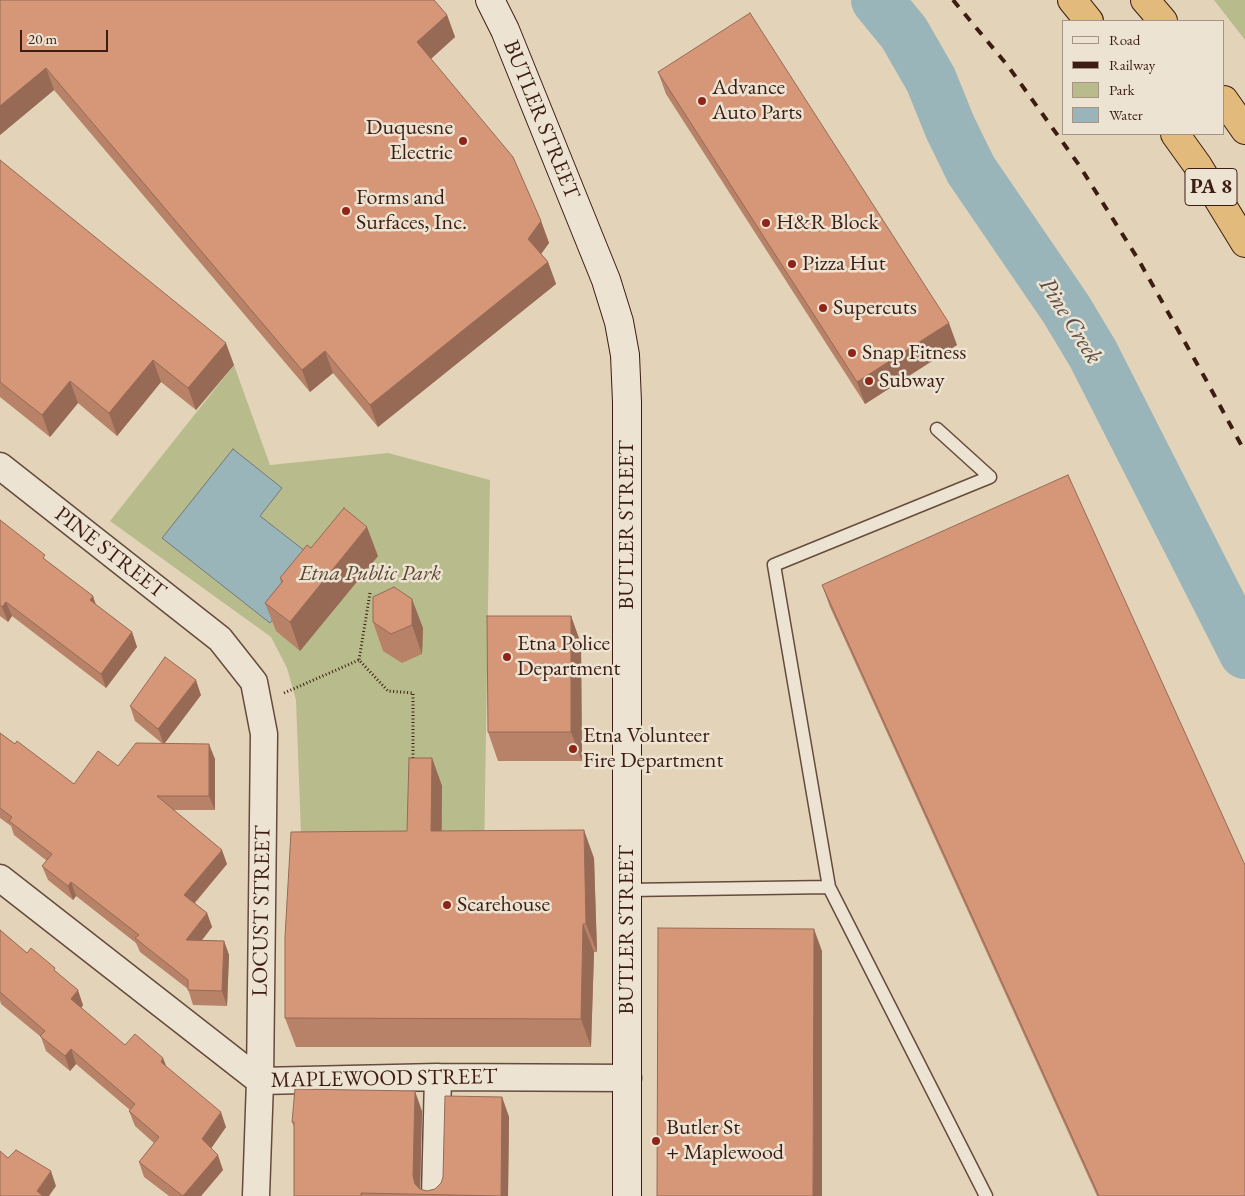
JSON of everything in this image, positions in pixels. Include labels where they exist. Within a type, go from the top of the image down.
[{"type":"highway","points":[[1072,0],[1089,20]]},
{"type":"highway","points":[[1145,0],[1162,20]]},
{"type":"highway","points":[[1225,101],[1245,130]]},
{"type":"highway","name":"PA 8","points":[[1176,135],[1202,173],[1245,243]]},
{"type":"street","name":"BUTLER STREET","points":[[490,0],[505,30],[609,288],[618,316],[625,355],[627,402],[627,1196]]},
{"type":"street","name":"PINE STREET","points":[[0,466],[220,639]]},
{"type":"street","name":"LOCUST STREET","points":[[220,639],[254,682],[264,734],[260,1081],[256,1196]]},
{"type":"street","name":"MAPLEWOOD STREET","points":[[0,878],[260,1081],[438,1076],[628,1078]]},
{"type":"street","points":[[435,1196],[438,1076]]},
{"type":"lane","points":[[936,429],[990,477],[774,565],[829,887],[986,1196]]},
{"type":"lane","points":[[627,890],[829,887]]},
{"type":"path","points":[[359,660],[370,592]]},
{"type":"path","points":[[258,702],[282,694],[359,660]]},
{"type":"path","points":[[359,660],[388,691],[413,692],[413,771]]},
{"type":"green space","points":[[1214,0],[1245,0],[1245,40]]},
{"type":"green space","name":"Etna Public Park","points":[[234,365],[270,465],[388,453],[490,480],[484,859],[302,861],[296,700],[287,668],[271,637],[110,521]]},
{"type":"water","points":[[233,449],[282,488],[260,516],[319,562],[270,623],[162,538]]},
{"type":"building","name":"Forms and Surfaces, Inc.","points":[[0,0],[434,0],[447,15],[417,42],[513,157],[541,221],[528,239],[548,262],[370,405],[325,351],[302,370],[46,68],[0,106]]},
{"type":"building","points":[[750,13],[949,323],[857,382],[658,72]]},
{"type":"building","points":[[0,160],[226,343],[188,388],[153,360],[109,413],[70,381],[42,415],[0,382]]},
{"type":"building","points":[[1068,475],[1245,865],[1245,1196],[1099,1196],[822,585]]},
{"type":"building","points":[[344,508],[367,527],[290,622],[265,603],[283,581],[280,578],[307,545],[311,548]]},
{"type":"building","points":[[0,520],[45,555],[43,558],[93,596],[90,600],[132,632],[101,674],[6,602],[2,607],[0,605]]},
{"type":"building","points":[[394,587],[412,599],[412,625],[391,634],[373,622],[373,597]]},
{"type":"building","points":[[487,616],[571,616],[571,732],[488,732]]},
{"type":"building","points":[[165,657],[196,680],[158,729],[130,706]]},
{"type":"building","points":[[0,733],[15,744],[17,741],[74,784],[98,751],[118,766],[136,743],[209,744],[209,796],[157,796],[222,850],[184,895],[207,913],[186,940],[224,941],[222,991],[188,990],[188,980],[135,938],[139,935],[71,882],[68,886],[42,866],[52,854],[9,821],[12,817],[0,808]]},
{"type":"building","points":[[409,758],[432,758],[431,831],[584,830],[586,924],[583,924],[581,1019],[285,1018],[285,937],[291,832],[407,831]]},
{"type":"building","points":[[658,928],[814,929],[813,1196],[657,1196]]},
{"type":"building","points":[[0,930],[27,953],[31,948],[55,968],[54,970],[78,990],[71,999],[125,1045],[135,1034],[163,1058],[161,1062],[221,1112],[202,1139],[218,1155],[183,1196],[139,1162],[159,1137],[129,1111],[135,1104],[71,1049],[65,1056],[40,1036],[45,1031],[0,992]]},
{"type":"building","points":[[295,1089],[415,1091],[413,1176],[415,1184],[420,1189],[427,1191],[435,1189],[441,1183],[443,1177],[445,1096],[502,1097],[501,1196],[361,1193],[361,1196],[294,1196],[294,1122],[292,1122]]},
{"type":"building","points":[[16,1150],[51,1171],[37,1191],[43,1196],[0,1196],[0,1151],[8,1158]]},
{"type":"waterway","name":"Pine Creek","points":[[877,0],[904,33],[931,80],[950,127],[971,170],[1066,309],[1093,354],[1245,653]]},
{"type":"railway","points":[[953,0],[1008,66],[1079,165],[1138,259],[1245,452]]},
{"type":"place","name":"Advance Auto Parts","points":[[702,101]]},
{"type":"place","name":"Duquesne Electric","points":[[463,141]]},
{"type":"place","name":"Forms and Surfaces, Inc.","points":[[346,211]]},
{"type":"place","name":"H&R Block","points":[[766,223]]},
{"type":"place","name":"Pizza Hut","points":[[792,264]]},
{"type":"place","name":"Supercuts","points":[[823,308]]},
{"type":"place","name":"Snap Fitness","points":[[852,353]]},
{"type":"place","name":"Subway","points":[[869,381]]},
{"type":"place","name":"Etna Police Department","points":[[507,657]]},
{"type":"place","name":"Etna Volunteer Fire Department","points":[[573,749]]},
{"type":"place","name":"Scarehouse","points":[[447,905]]},
{"type":"place","name":"Butler St + Maplewood","points":[[656,1141]]}]
